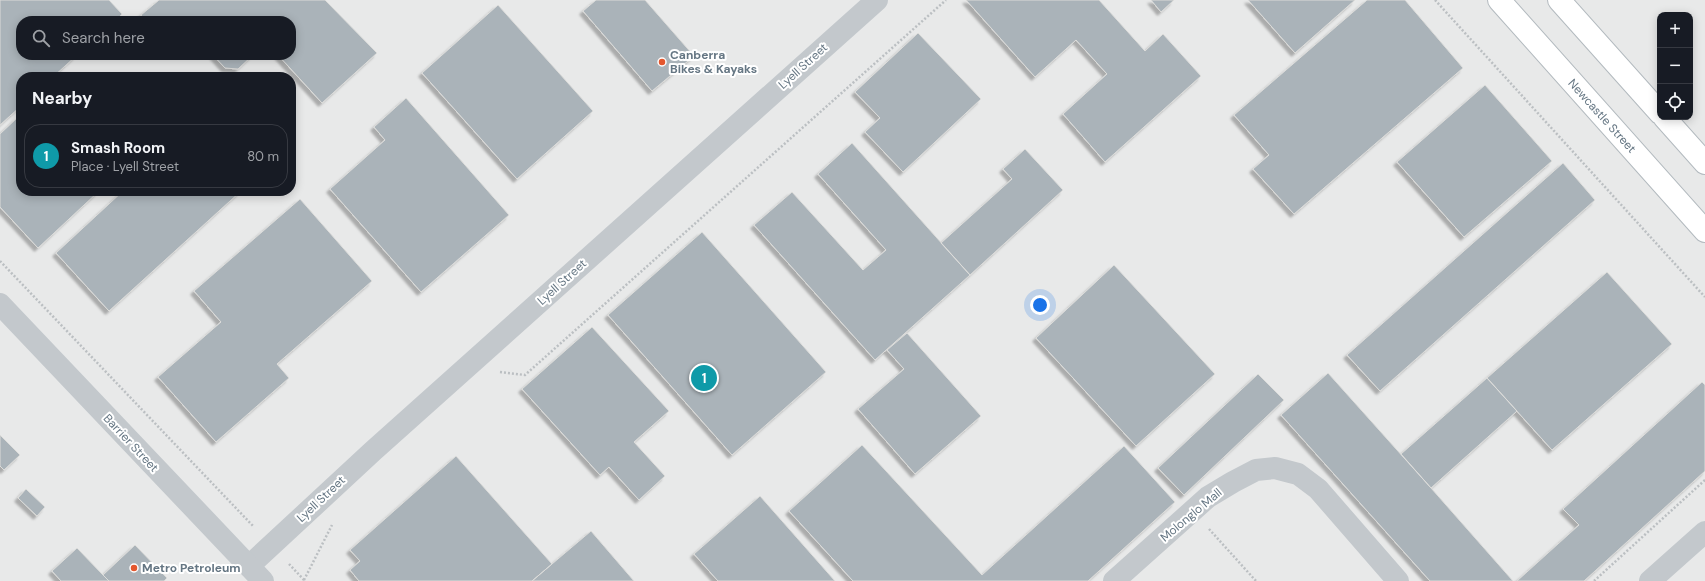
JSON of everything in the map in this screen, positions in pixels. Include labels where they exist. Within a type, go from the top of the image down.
[{"type":"main road","name":"Newcastle Street","points":[[1499,0],[1705,231]]},
{"type":"main road","points":[[1559,0],[1657,110]]},
{"type":"main road","points":[[1667,120],[1705,163]]},
{"type":"street","name":"Lyell Street","points":[[256,574],[271,545],[373,451],[877,0]]},
{"type":"street","name":"Barrier Street","points":[[0,304],[256,574]]},
{"type":"street","name":"Molonglo Mall","points":[[1114,581],[1208,497],[1256,470],[1275,468],[1298,474],[1318,490],[1398,581]]},
{"type":"street","points":[[1650,581],[1705,532]]},
{"type":"path","points":[[496,372],[525,375],[946,0]]},
{"type":"path","points":[[1435,0],[1705,297]]},
{"type":"path","points":[[0,261],[305,580],[335,518]]},
{"type":"path","points":[[1594,581],[1705,480]]},
{"type":"path","points":[[1192,511],[1256,581]]},
{"type":"shaded area","points":[[0,0],[1705,0],[1705,581],[0,581]]},
{"type":"building","points":[[0,0],[109,0],[122,14],[120,16],[16,16],[16,60],[72,60],[58,72],[16,72],[16,111],[0,125]]},
{"type":"building","points":[[159,0],[325,0],[377,53],[322,103],[296,75],[296,72],[294,72],[283,60],[296,60],[296,16],[141,15]]},
{"type":"building","points":[[596,0],[645,0],[694,56],[652,91],[583,11]]},
{"type":"building","points":[[966,0],[1099,0],[1145,51],[1163,34],[1201,76],[1105,162],[1063,114],[1107,74],[1076,40],[1035,77]]},
{"type":"building","points":[[1151,0],[1174,0],[1161,12]]},
{"type":"building","points":[[1248,0],[1355,0],[1295,53]]},
{"type":"building","points":[[1367,0],[1405,0],[1463,68],[1294,214],[1253,169],[1269,155],[1234,115]]},
{"type":"building","points":[[498,5],[593,111],[517,179],[422,73]]},
{"type":"building","points":[[918,33],[981,99],[903,172],[865,132],[880,118],[855,92]]},
{"type":"building","points":[[218,60],[248,60],[238,69],[225,68]]},
{"type":"building","points":[[1485,85],[1552,161],[1464,237],[1397,162]]},
{"type":"building","points":[[406,98],[509,215],[421,292],[330,189],[385,140],[374,127]]},
{"type":"building","points":[[16,119],[16,196],[94,196],[38,248],[0,207],[0,134]]},
{"type":"building","points":[[852,143],[970,275],[875,360],[754,225],[792,192],[863,270],[886,250],[818,174]]},
{"type":"building","points":[[1025,149],[1063,190],[970,275],[941,243],[1012,179],[1003,169]]},
{"type":"building","points":[[1563,163],[1595,200],[1380,391],[1347,355]]},
{"type":"building","points":[[118,196],[236,196],[109,311],[56,253]]},
{"type":"building","points":[[300,199],[372,281],[277,364],[289,378],[216,442],[158,377],[221,322],[194,291]]},
{"type":"building","points":[[702,232],[826,372],[732,455],[608,315]]},
{"type":"building","points":[[1114,265],[1215,374],[1136,446],[1036,338]]},
{"type":"building","points":[[1607,272],[1672,344],[1552,450],[1487,378]]},
{"type":"building","points":[[592,327],[669,411],[634,442],[665,476],[639,500],[609,467],[600,475],[522,389]]},
{"type":"building","points":[[907,333],[981,416],[915,474],[858,409],[904,369],[887,350]]},
{"type":"building","points":[[1328,373],[1513,581],[1430,581],[1281,415]]},
{"type":"building","points":[[1258,374],[1284,400],[1184,495],[1158,468]]},
{"type":"building","points":[[1487,378],[1517,411],[1431,488],[1401,454]]},
{"type":"building","points":[[1702,382],[1705,385],[1705,471],[1584,581],[1517,581],[1579,525],[1563,509]]},
{"type":"building","points":[[0,435],[20,455],[4,470],[0,466]]},
{"type":"building","points":[[862,445],[982,575],[1124,446],[1175,502],[1088,581],[853,581],[789,511]]},
{"type":"building","points":[[456,456],[552,564],[532,581],[359,581],[350,570],[360,561],[350,550]]},
{"type":"building","points":[[26,489],[45,507],[37,516],[18,498]]},
{"type":"building","points":[[760,496],[835,581],[718,581],[694,554]]},
{"type":"building","points":[[591,531],[634,581],[532,581],[552,564]]},
{"type":"building","name":"Metro Petroleum","points":[[135,545],[167,578],[164,581],[109,581],[103,575]]},
{"type":"building","points":[[77,548],[109,581],[61,581],[52,571]]},
{"type":"place","name":"Canberra Bikes & Kayaks","points":[[662,62]]},
{"type":"place","name":"Smash Room","points":[[704,378]]},
{"type":"place","name":"Metro Petroleum","points":[[134,568]]}]
